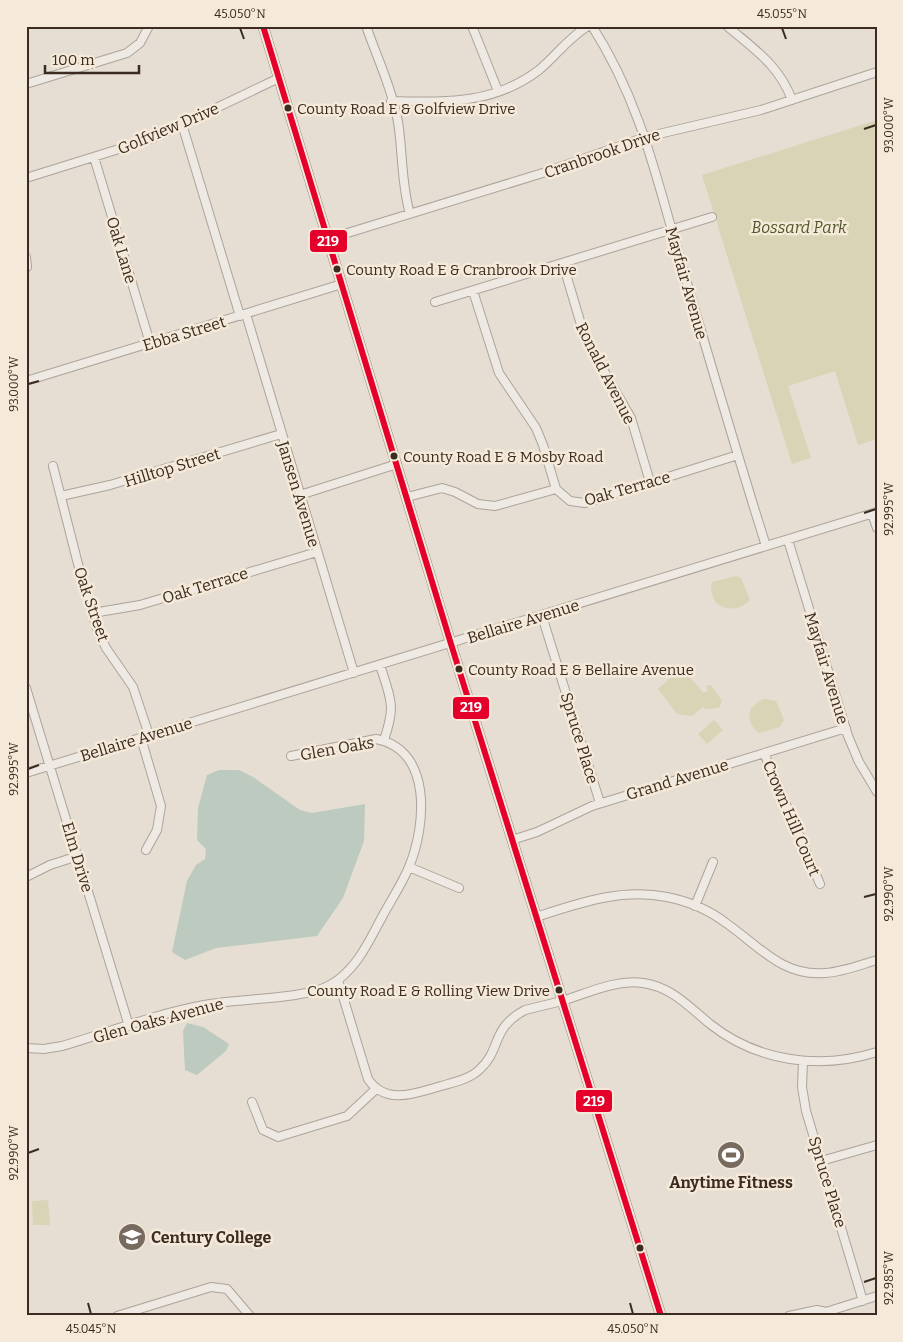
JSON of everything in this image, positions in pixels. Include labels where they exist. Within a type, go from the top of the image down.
[{"type":"main road","points":[[263,26],[451,644],[661,1316]]},
{"type":"street","points":[[26,84],[127,53],[140,43],[149,26]]},
{"type":"street","points":[[366,26],[397,121],[403,183],[410,214]]},
{"type":"street","points":[[472,26],[498,91]]},
{"type":"street","points":[[391,101],[462,101],[498,91],[518,83],[541,68],[572,37],[588,26]]},
{"type":"street","name":"Mayfair Avenue","points":[[592,26],[617,68],[646,137],[766,546]]},
{"type":"street","points":[[727,26],[776,68],[784,80],[792,100]]},
{"type":"street","name":"Cranbrook Drive","points":[[328,239],[546,172],[646,137],[738,116],[877,72]]},
{"type":"street","name":"Golfview Drive","points":[[26,178],[151,139],[279,78]]},
{"type":"street","name":"Jansen Avenue","points":[[182,124],[281,434],[354,673]]},
{"type":"street","name":"Oak Lane","points":[[94,157],[150,343]]},
{"type":"street","points":[[435,302],[712,217]]},
{"type":"street","points":[[26,257],[27,268]]},
{"type":"street","name":"Ronald Avenue","points":[[563,264],[585,338],[631,418],[650,482]]},
{"type":"street","name":"Ebba Street","points":[[26,381],[342,284]]},
{"type":"street","points":[[407,497],[442,488],[455,492],[478,504],[496,506],[556,489],[536,428],[497,367],[473,291]]},
{"type":"street","name":"Hilltop Street","points":[[61,496],[110,486],[281,434]]},
{"type":"street","name":"Oak Terrace","points":[[556,489],[570,500],[585,503],[738,455]]},
{"type":"street","points":[[300,495],[397,464]]},
{"type":"street","name":"Oak Street","points":[[53,466],[92,613],[106,648],[133,687],[160,806],[157,830],[146,850]]},
{"type":"street","points":[[874,513],[877,528]]},
{"type":"street","name":"Bellaire Avenue","points":[[26,772],[451,644],[874,513]]},
{"type":"street","name":"Mayfair Avenue","points":[[788,540],[852,748],[877,792]]},
{"type":"street","name":"Oak Terrace","points":[[92,613],[140,605],[317,552]]},
{"type":"street","name":"Spruce Place","points":[[542,616],[600,803]]},
{"type":"street","points":[[380,665],[391,702],[392,713],[384,740]]},
{"type":"street","name":"Elm Drive","points":[[26,688],[129,1026]]},
{"type":"street","name":"Grand Avenue","points":[[512,840],[537,832],[578,811],[600,803],[846,728]]},
{"type":"street","name":"Glen Oaks","points":[[291,756],[369,739],[384,740]]},
{"type":"street","name":"Glen Oaks Avenue","points":[[26,1048],[56,1047],[202,1005],[310,992],[338,980],[363,951],[409,867],[420,817],[418,777],[405,754],[384,740]]},
{"type":"street","name":"Crown Hill Court","points":[[764,753],[820,884]]},
{"type":"street","points":[[26,877],[50,865],[78,856]]},
{"type":"street","points":[[695,906],[713,862]]},
{"type":"street","points":[[409,867],[459,888]]},
{"type":"street","points":[[536,916],[585,901],[618,894],[650,894],[695,906],[724,921],[768,958],[789,968],[824,974],[877,960]]},
{"type":"street","points":[[338,980],[366,1072],[376,1089],[392,1095],[410,1096],[471,1076],[484,1066],[502,1028],[516,1015],[525,1010],[621,983],[653,984],[673,993],[715,1028],[742,1044],[772,1055],[803,1061],[837,1061],[877,1052]]},
{"type":"street","name":"Spruce Place","points":[[803,1061],[803,1100],[864,1300]]},
{"type":"street","points":[[252,1102],[263,1130],[278,1137],[348,1116],[376,1089]]},
{"type":"street","points":[[821,1161],[877,1144]]},
{"type":"street","points":[[117,1316],[211,1287],[226,1289],[248,1314]]},
{"type":"street","points":[[789,1316],[816,1310],[824,1314],[877,1296]]},
{"type":"green space","name":"Bossard Park","points":[[877,120],[877,439],[858,445],[835,371],[788,386],[811,458],[792,464],[702,175]]},
{"type":"green space","points":[[736,576],[741,578],[750,600],[736,608],[723,607],[713,598],[711,591],[712,582]]},
{"type":"green space","points":[[681,668],[704,693],[708,690],[706,686],[711,685],[722,701],[719,708],[705,709],[703,707],[692,716],[677,714],[658,689]]},
{"type":"green space","points":[[765,699],[776,701],[784,720],[780,727],[759,733],[751,724],[750,714],[754,705]]},
{"type":"green space","points":[[714,720],[723,730],[707,744],[698,734]]},
{"type":"green space","points":[[48,1200],[50,1225],[33,1225],[32,1201]]},
{"type":"shaded area","points":[[219,770],[239,770],[253,777],[300,810],[312,813],[365,804],[364,841],[343,898],[317,936],[216,948],[185,960],[172,952],[187,881],[196,865],[205,859],[206,849],[197,840],[198,808],[207,775]]},
{"type":"shaded area","points":[[187,1023],[203,1027],[229,1044],[226,1051],[197,1075],[185,1070],[183,1031]]},
{"type":"transit line","name":"219","points":[[263,26],[451,644],[661,1316]]},
{"type":"place","name":"County Road E & Golfview Drive","points":[[288,108]]},
{"type":"place","name":"County Road E & Cranbrook Drive","points":[[337,269]]},
{"type":"place","name":"County Road E & Mosby Road","points":[[394,456]]},
{"type":"place","name":"County Road E & Bellaire Avenue","points":[[459,669]]},
{"type":"place","name":"County Road E & Rolling View Drive","points":[[559,990]]},
{"type":"place","name":"Anytime Fitness","points":[[731,1155]]},
{"type":"place","name":"Century College","points":[[132,1237]]}]
